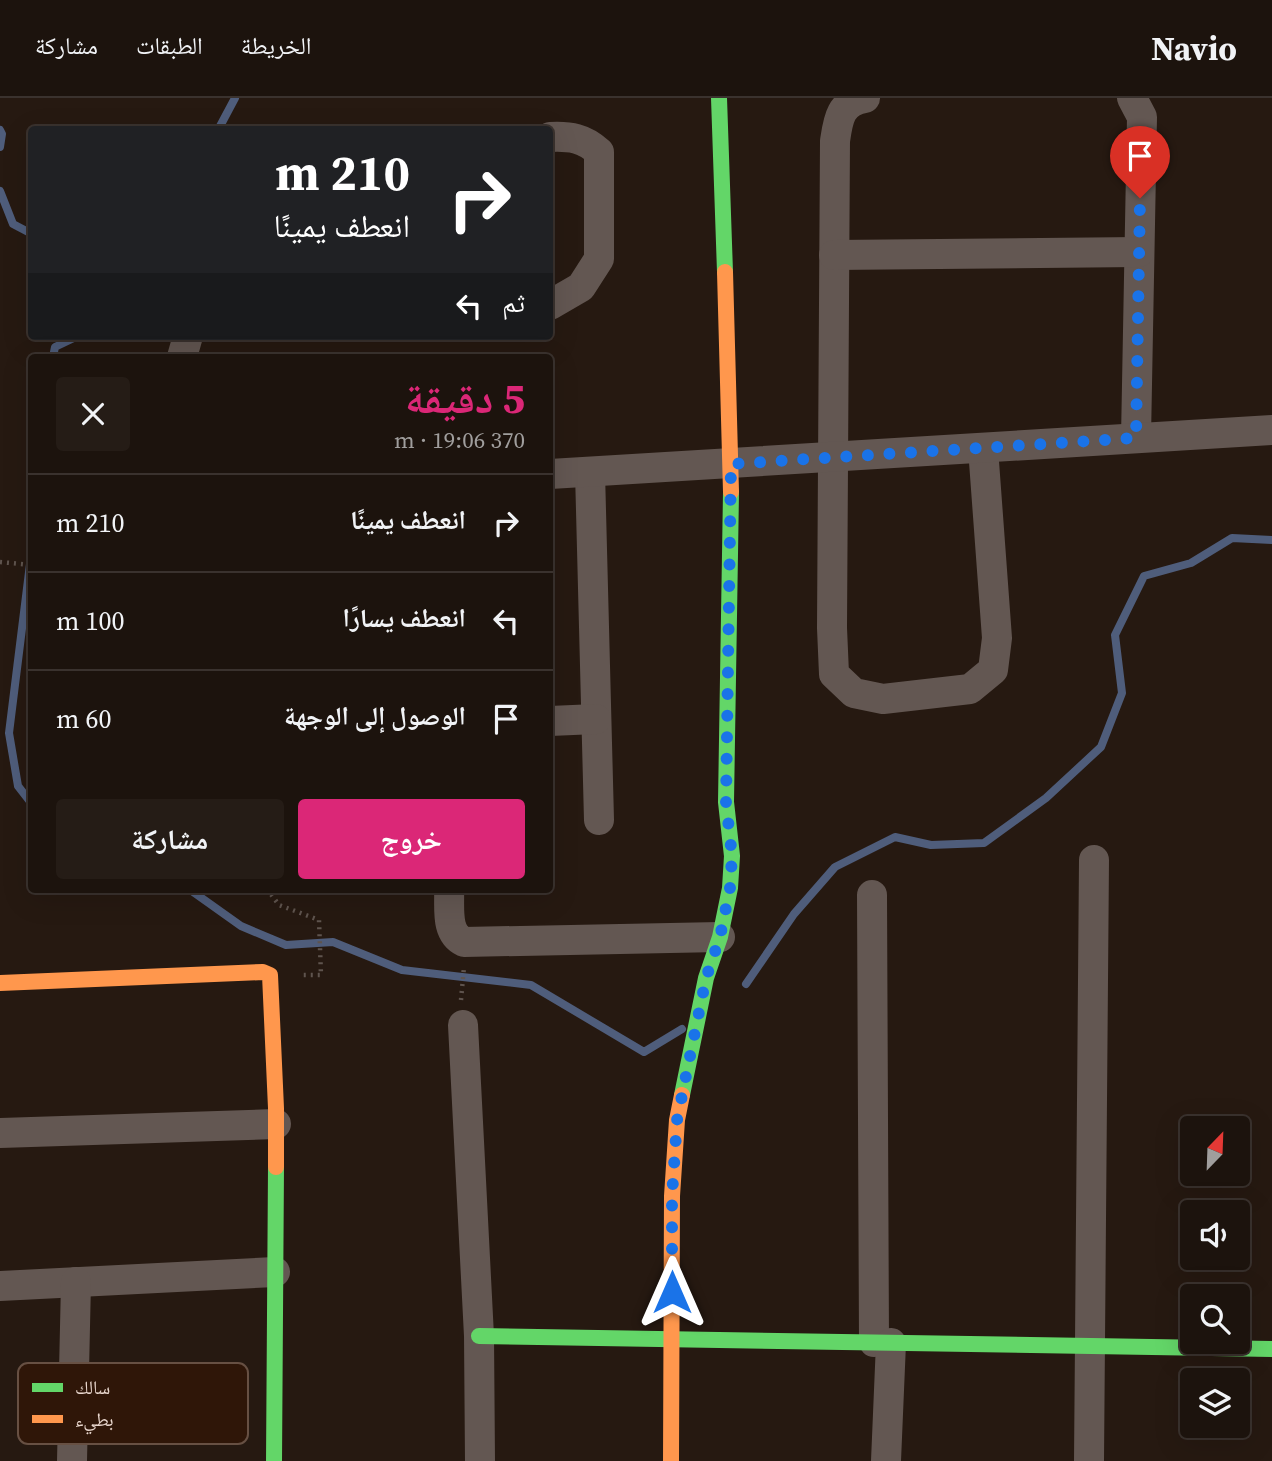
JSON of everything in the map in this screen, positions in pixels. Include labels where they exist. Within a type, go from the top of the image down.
[{"type":"street","points":[[671,1461],[672,1196],[677,1120],[706,978],[720,937],[730,888],[732,856],[726,802],[731,464],[719,98]]},
{"type":"street","points":[[865,98],[854,100],[839,116],[835,141],[834,674],[854,693],[883,699],[970,688],[993,670],[997,638],[983,448]]},
{"type":"street","points":[[1132,98],[1142,117],[1136,438]]},
{"type":"street","points":[[553,137],[570,136],[588,142],[599,152],[599,259],[581,287],[553,303]]},
{"type":"street","points":[[834,255],[1139,252]]},
{"type":"street","points":[[553,474],[1272,430]]},
{"type":"street","points":[[590,472],[599,820]]},
{"type":"street","points":[[553,721],[596,719]]},
{"type":"street","points":[[1089,1461],[1094,860]]},
{"type":"street","points":[[449,893],[451,929],[456,938],[464,942],[720,937]]},
{"type":"street","points":[[872,895],[886,1461]]},
{"type":"street","points":[[0,983],[263,972],[270,975],[276,1124],[274,1461]]},
{"type":"street","points":[[462,1014],[479,1336],[480,1461]]},
{"type":"street","points":[[0,1133],[276,1124]]},
{"type":"street","points":[[0,1286],[275,1272]]},
{"type":"street","points":[[74,1363],[76,1282]]},
{"type":"street","points":[[479,1336],[1272,1349]]},
{"type":"path","points":[[0,562],[28,565]]},
{"type":"path","points":[[270,893],[279,905],[318,920],[321,975]]},
{"type":"path","points":[[462,1014],[465,958]]},
{"type":"waterway","points":[[220,126],[235,98]]},
{"type":"waterway","points":[[0,130],[0,147]]},
{"type":"waterway","points":[[0,191],[13,224],[28,232]]},
{"type":"waterway","points":[[54,354],[55,347],[70,340]]},
{"type":"waterway","points":[[746,984],[794,914],[835,867],[895,837],[931,845],[984,843],[1046,798],[1101,747],[1122,693],[1115,635],[1144,576],[1191,563],[1232,538],[1272,540]]},
{"type":"waterway","points":[[28,580],[9,733],[18,786],[28,799]]},
{"type":"waterway","points":[[195,893],[241,926],[286,945],[333,942],[402,970],[531,985],[644,1052],[682,1029]]},
{"type":"traffic: fast","points":[[719,98],[725,272]]},
{"type":"traffic: fast","points":[[682,1095],[706,978],[720,937],[730,888],[732,856],[726,802],[731,492]]},
{"type":"traffic: fast","points":[[274,1461],[276,1167]]},
{"type":"traffic: fast","points":[[479,1336],[1272,1349]]},
{"type":"traffic: slow","points":[[725,272],[731,492]]},
{"type":"traffic: slow","points":[[0,983],[263,972],[270,975],[276,1167]]},
{"type":"traffic: slow","points":[[671,1461],[672,1196],[677,1120],[682,1095]]},
{"type":"route","points":[[672,1292],[672,1196],[677,1120],[706,978],[720,937],[730,888],[732,856],[726,802],[731,464],[1136,438],[1140,198]]}]
